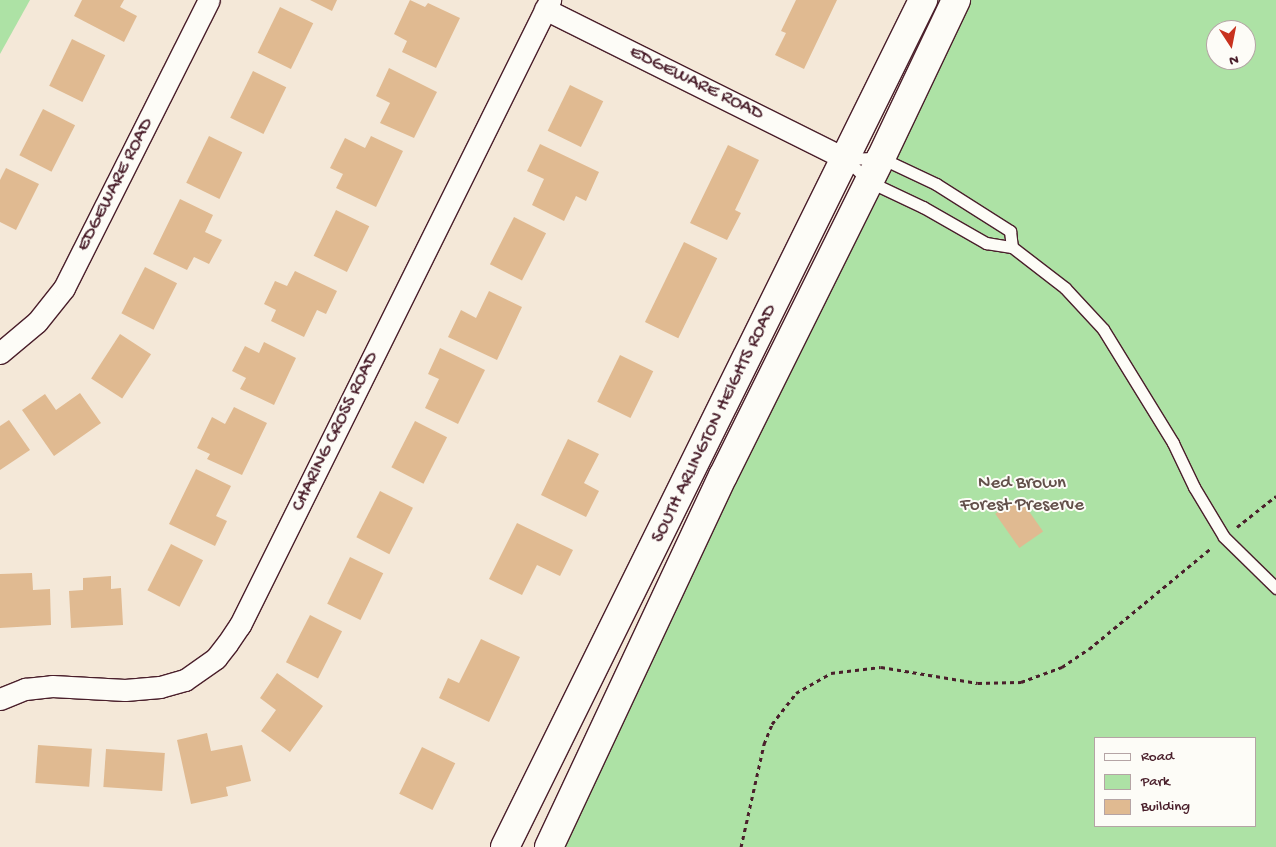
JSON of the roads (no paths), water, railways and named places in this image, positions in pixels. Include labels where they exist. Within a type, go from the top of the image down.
[{"type":"main road","name":"SOUTH ARLINGTON HEIGHTS ROAD","points":[[505,847],[923,0]]},
{"type":"main road","name":"SOUTH ARLINGTON HEIGHTS ROAD","points":[[549,847],[723,476],[870,182],[956,0]]},
{"type":"street","name":"EDGEWARE ROAD","points":[[0,353],[37,322],[64,288],[209,0]]},
{"type":"street","name":"EDGEWARE ROAD","points":[[548,5],[846,159]]},
{"type":"street","name":"CHARING CROSS ROAD","points":[[0,699],[25,689],[52,686],[125,690],[160,686],[185,680],[216,658],[240,625],[548,5]]},
{"type":"lane","points":[[846,159],[881,158],[936,184],[1010,231],[1012,247]]},
{"type":"lane","points":[[846,159],[870,182],[923,207],[986,243],[1012,247],[1065,288],[1103,329],[1173,443],[1194,487],[1224,537],[1276,588]]},
{"type":"park label","name":"Ned Brown Forest Preserve","points":[[1022,495]]}]
